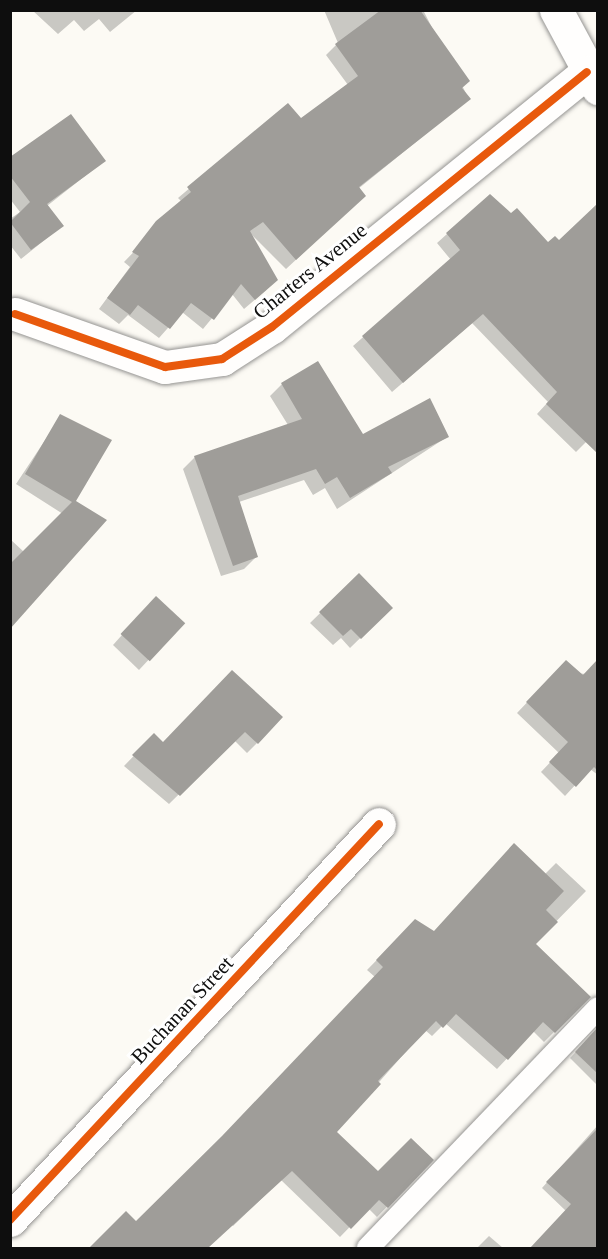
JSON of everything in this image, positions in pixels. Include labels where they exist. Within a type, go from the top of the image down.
[{"type":"street","points":[[556,10],[592,80]]},
{"type":"street","name":"Charters Avenue","points":[[12,318],[165,367],[222,359],[272,327],[592,80]]},
{"type":"street","name":"Buchanan Street","points":[[10,1221],[379,824]]},
{"type":"lane","points":[[368,1248],[597,1008]]},
{"type":"building","points":[[381,10],[420,10],[470,81],[462,88],[471,99],[359,187],[366,196],[296,260],[263,222],[250,231],[278,280],[255,300],[241,284],[214,320],[191,303],[170,329],[138,305],[130,315],[107,298],[139,256],[132,252],[156,221],[191,192],[187,187],[288,103],[301,118],[358,76],[335,44]]},
{"type":"building","points":[[71,114],[106,161],[47,204],[64,226],[31,250],[10,222],[30,202],[10,176],[10,157]]},
{"type":"building","points":[[490,194],[511,213],[517,208],[548,242],[555,236],[559,240],[597,204],[597,453],[546,404],[557,392],[483,314],[403,383],[362,336],[460,250],[446,233]]},
{"type":"building","points":[[318,361],[363,434],[430,398],[449,437],[388,467],[392,473],[350,498],[337,477],[325,484],[316,469],[238,496],[258,557],[233,566],[194,456],[302,419],[281,383]]},
{"type":"building","points":[[60,414],[112,440],[76,501],[107,520],[10,629],[10,564],[72,502],[25,474]]},
{"type":"building","points":[[359,573],[393,608],[361,639],[351,629],[343,636],[319,612]]},
{"type":"building","points":[[156,596],[185,623],[150,661],[121,634]]},
{"type":"building","points":[[566,660],[583,675],[597,660],[597,770],[594,767],[576,787],[549,762],[568,742],[526,702]]},
{"type":"building","points":[[232,670],[283,717],[258,744],[245,732],[180,796],[132,755],[154,733],[163,742]]},
{"type":"building","points":[[514,843],[564,891],[546,910],[558,922],[536,944],[591,997],[555,1033],[543,1022],[508,1060],[456,1014],[443,1028],[436,1021],[378,1081],[381,1084],[337,1132],[378,1171],[411,1138],[434,1160],[388,1208],[379,1200],[351,1229],[292,1171],[208,1248],[89,1248],[126,1211],[136,1221],[222,1136],[383,967],[376,960],[415,919],[434,931]]},
{"type":"building","points":[[597,1028],[597,1073],[575,1052]]},
{"type":"building","points":[[597,1129],[597,1248],[530,1248],[571,1204],[546,1182]]},
{"type":"cycle path","points":[[15,314],[165,367],[222,359],[272,327],[587,72]]},
{"type":"cycle path","points":[[10,1220],[379,824]]}]
